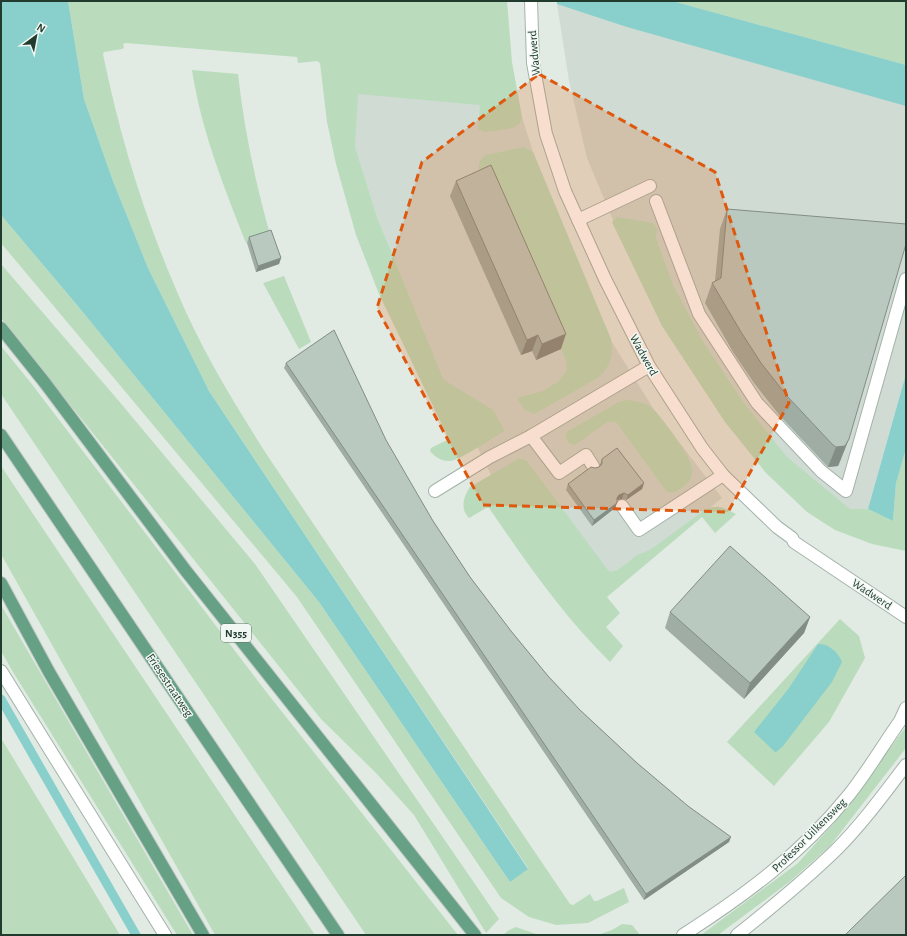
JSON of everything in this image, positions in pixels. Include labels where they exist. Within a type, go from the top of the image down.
[{"type":"main road","name":"N355","points":[[1,328],[45,383],[186,571],[475,935]]},
{"type":"main road","name":"Friesestraatweg","points":[[1,435],[338,935]]},
{"type":"main road","points":[[1,583],[49,672],[203,935]]},
{"type":"street","name":"Wadwerd","points":[[531,1],[533,63],[546,134],[565,191],[604,279],[648,366],[702,448],[723,474],[777,527],[792,538],[794,542],[906,616]]},
{"type":"street","points":[[578,220],[650,186]]},
{"type":"street","points":[[656,201],[699,314],[757,403],[821,471],[846,491],[906,279]]},
{"type":"street","points":[[435,491],[490,457],[531,436],[648,366]]},
{"type":"street","points":[[531,436],[559,473],[586,455],[593,466]]},
{"type":"street","points":[[622,506],[639,530],[723,474]]},
{"type":"street","points":[[1,671],[165,935]]},
{"type":"street","name":"Professor Uilkensweg","points":[[683,935],[743,894],[784,862],[826,822],[849,796],[900,721],[906,708]]},
{"type":"street","points":[[737,935],[786,895],[837,849],[875,805],[906,765]]},
{"type":"highlighted area","points":[[539,74],[715,172],[789,403],[728,512],[483,505],[377,308],[422,162]]},
{"type":"shaded area","points":[[557,4],[906,105],[906,374],[868,509],[859,527],[745,442],[703,388],[660,319],[623,244],[587,158],[569,81]]},
{"type":"shaded area","points":[[347,62],[522,117],[533,152],[610,339],[653,408],[722,498],[588,605],[499,491],[444,380],[377,217],[355,146]]},
{"type":"green space","points":[[68,1],[507,1],[512,62],[522,117],[520,123],[513,128],[485,132],[478,129],[480,105],[358,94],[355,146],[377,217],[444,380],[493,410],[505,431],[461,457],[449,461],[438,458],[430,451],[431,448],[447,440],[448,437],[379,294],[356,235],[336,164],[327,122],[320,63],[317,61],[298,63],[297,57],[126,43],[123,44],[124,48],[122,49],[104,52],[103,54],[125,146],[154,235],[187,315],[220,378],[244,418],[269,458],[570,904],[573,905],[590,894],[594,901],[597,901],[624,888],[629,902],[588,923],[556,925],[529,917],[501,898],[297,597],[1,243],[1,215],[77,305],[319,602],[510,882],[528,868],[209,391],[148,268],[113,181],[84,99]]},
{"type":"green space","points":[[671,1],[906,1],[906,65]]},
{"type":"green space","points":[[192,70],[238,74],[243,115],[251,155],[270,234],[246,243],[207,136]]},
{"type":"green space","points":[[524,147],[533,152],[611,339],[612,345],[610,360],[606,370],[598,378],[534,414],[524,409],[517,398],[543,391],[559,381],[567,370],[566,360],[480,174],[479,168],[480,161],[486,155]]},
{"type":"green space","points":[[617,217],[653,223],[657,229],[656,238],[673,285],[704,343],[743,402],[787,457],[850,509],[868,509],[893,521],[896,483],[906,449],[906,551],[872,544],[835,530],[807,512],[766,473],[725,422],[662,326],[612,222]]},
{"type":"green space","points":[[1,264],[118,400],[255,564],[499,919],[486,933],[414,815],[377,774],[321,719],[1,318]]},
{"type":"green space","points":[[284,276],[311,342],[299,349],[263,283]]},
{"type":"green space","points":[[1,346],[31,383],[264,689],[458,935],[366,935],[1,394]]},
{"type":"green space","points":[[625,400],[643,403],[654,410],[687,455],[691,463],[692,476],[683,487],[677,491],[672,493],[666,491],[617,423],[607,422],[575,445],[569,443],[567,440],[566,434],[568,431]]},
{"type":"green space","points":[[518,459],[527,461],[610,572],[618,570],[637,555],[650,550],[706,509],[715,507],[725,508],[736,514],[715,533],[702,517],[607,597],[620,613],[606,627],[623,646],[610,662],[576,626],[546,588],[489,508],[486,508],[469,518],[464,511],[464,499],[470,487]]},
{"type":"green space","points":[[1,466],[315,935],[215,935],[1,554]]},
{"type":"green space","points":[[1,605],[193,935],[177,935],[13,672],[1,651]]},
{"type":"green space","points":[[840,619],[859,636],[865,658],[829,722],[774,786],[727,742]]},
{"type":"green space","points":[[905,728],[906,748],[830,846],[788,883],[718,935],[701,935],[798,863],[834,823]]},
{"type":"green space","points":[[1,738],[120,935],[1,935]]},
{"type":"green space","points":[[622,924],[632,925],[640,935],[598,935],[612,930]]},
{"type":"green space","points":[[516,927],[539,935],[503,935]]},
{"type":"water","points":[[1,1],[68,1],[84,99],[113,181],[148,268],[209,391],[528,869],[510,882],[319,602],[77,305],[1,215]]},
{"type":"water","points":[[557,1],[672,1],[906,65],[906,106],[627,27],[557,4]]},
{"type":"water","points":[[906,374],[906,449],[896,483],[893,521],[868,509]]},
{"type":"water","points":[[818,644],[826,645],[833,649],[842,662],[832,682],[783,746],[775,752],[754,732],[789,688]]},
{"type":"building","points":[[491,165],[566,334],[542,344],[538,335],[527,340],[456,181]]},
{"type":"building","points":[[727,209],[906,224],[906,244],[849,439],[845,446],[836,447],[833,445],[787,396],[761,363],[712,283],[721,278]]},
{"type":"building","points":[[271,230],[281,258],[258,266],[249,237]]},
{"type":"building","points":[[334,330],[386,440],[433,521],[470,577],[511,631],[548,676],[580,710],[637,763],[688,806],[731,837],[646,894],[286,363]]},
{"type":"building","points":[[617,448],[644,483],[628,495],[624,493],[619,495],[617,498],[617,503],[594,520],[568,484],[591,467],[599,467],[602,464],[602,459]]},
{"type":"building","points":[[730,546],[810,617],[750,683],[670,612]]},
{"type":"building","points":[[906,875],[906,935],[845,935]]},
{"type":"waterway","points":[[1,699],[136,935]]}]
